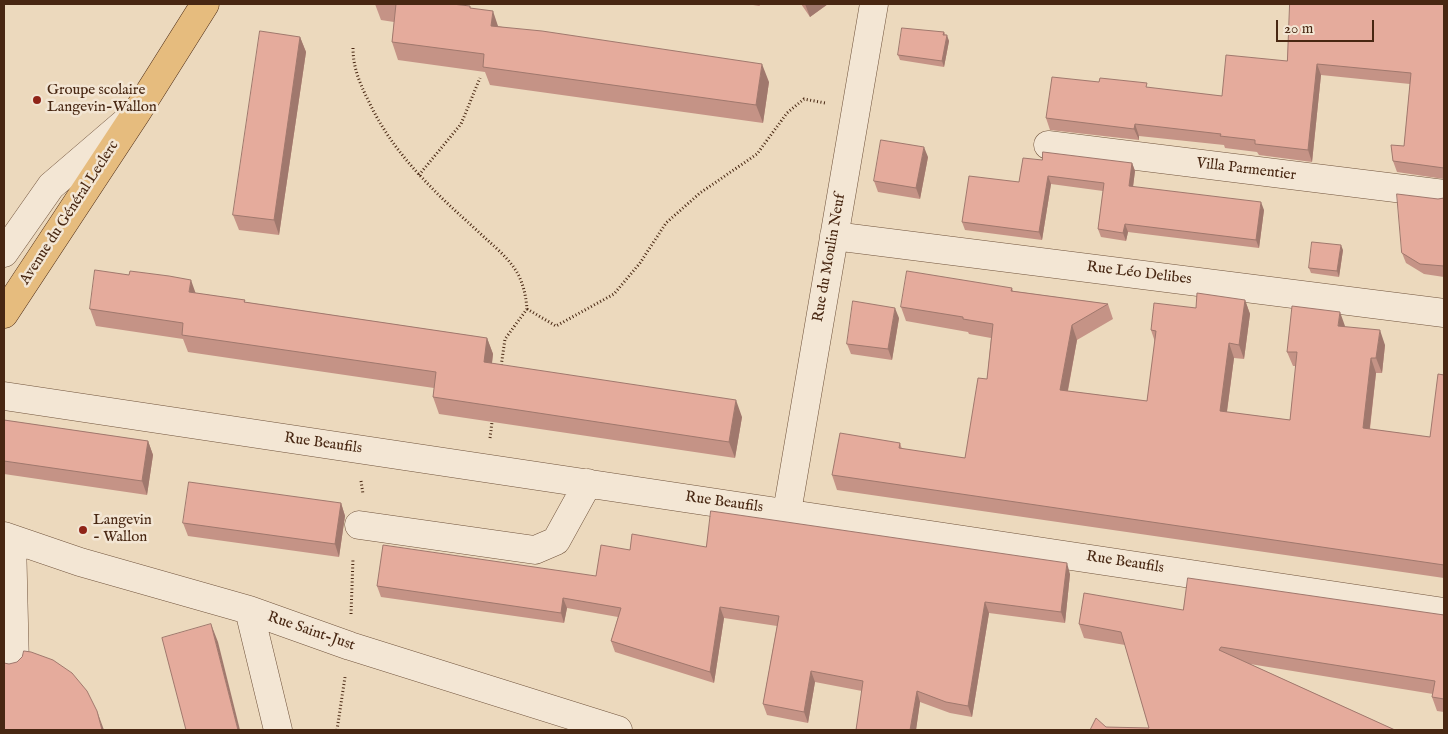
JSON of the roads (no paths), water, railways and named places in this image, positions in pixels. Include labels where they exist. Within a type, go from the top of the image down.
[{"type":"main road","name":"Avenue du Général Leclerc","points":[[4,314],[205,4]]},
{"type":"street","name":"Rue du Moulin Neuf","points":[[786,512],[874,4]]},
{"type":"street","name":"Avenue du Général Leclerc","points":[[4,253],[51,186],[136,112]]},
{"type":"street","name":"Villa Parmentier","points":[[1048,145],[1444,194]]},
{"type":"street","name":"Rue Léo Delibes","points":[[834,236],[1444,313]]},
{"type":"street","name":"Rue Beaufils","points":[[4,396],[1444,612]]},
{"type":"street","points":[[359,525],[535,550],[556,541],[588,483]]},
{"type":"street","points":[[8,548],[15,666]]},
{"type":"street","name":"Rue Saint-Just","points":[[8,548],[88,564],[248,610],[350,646],[618,730]]},
{"type":"street","points":[[248,610],[278,730]]},
{"type":"place","name":"Groupe scolaire Langevin-Wallon","points":[[37,100]]},
{"type":"place","name":"Langevin - Wallon","points":[[83,530]]}]
